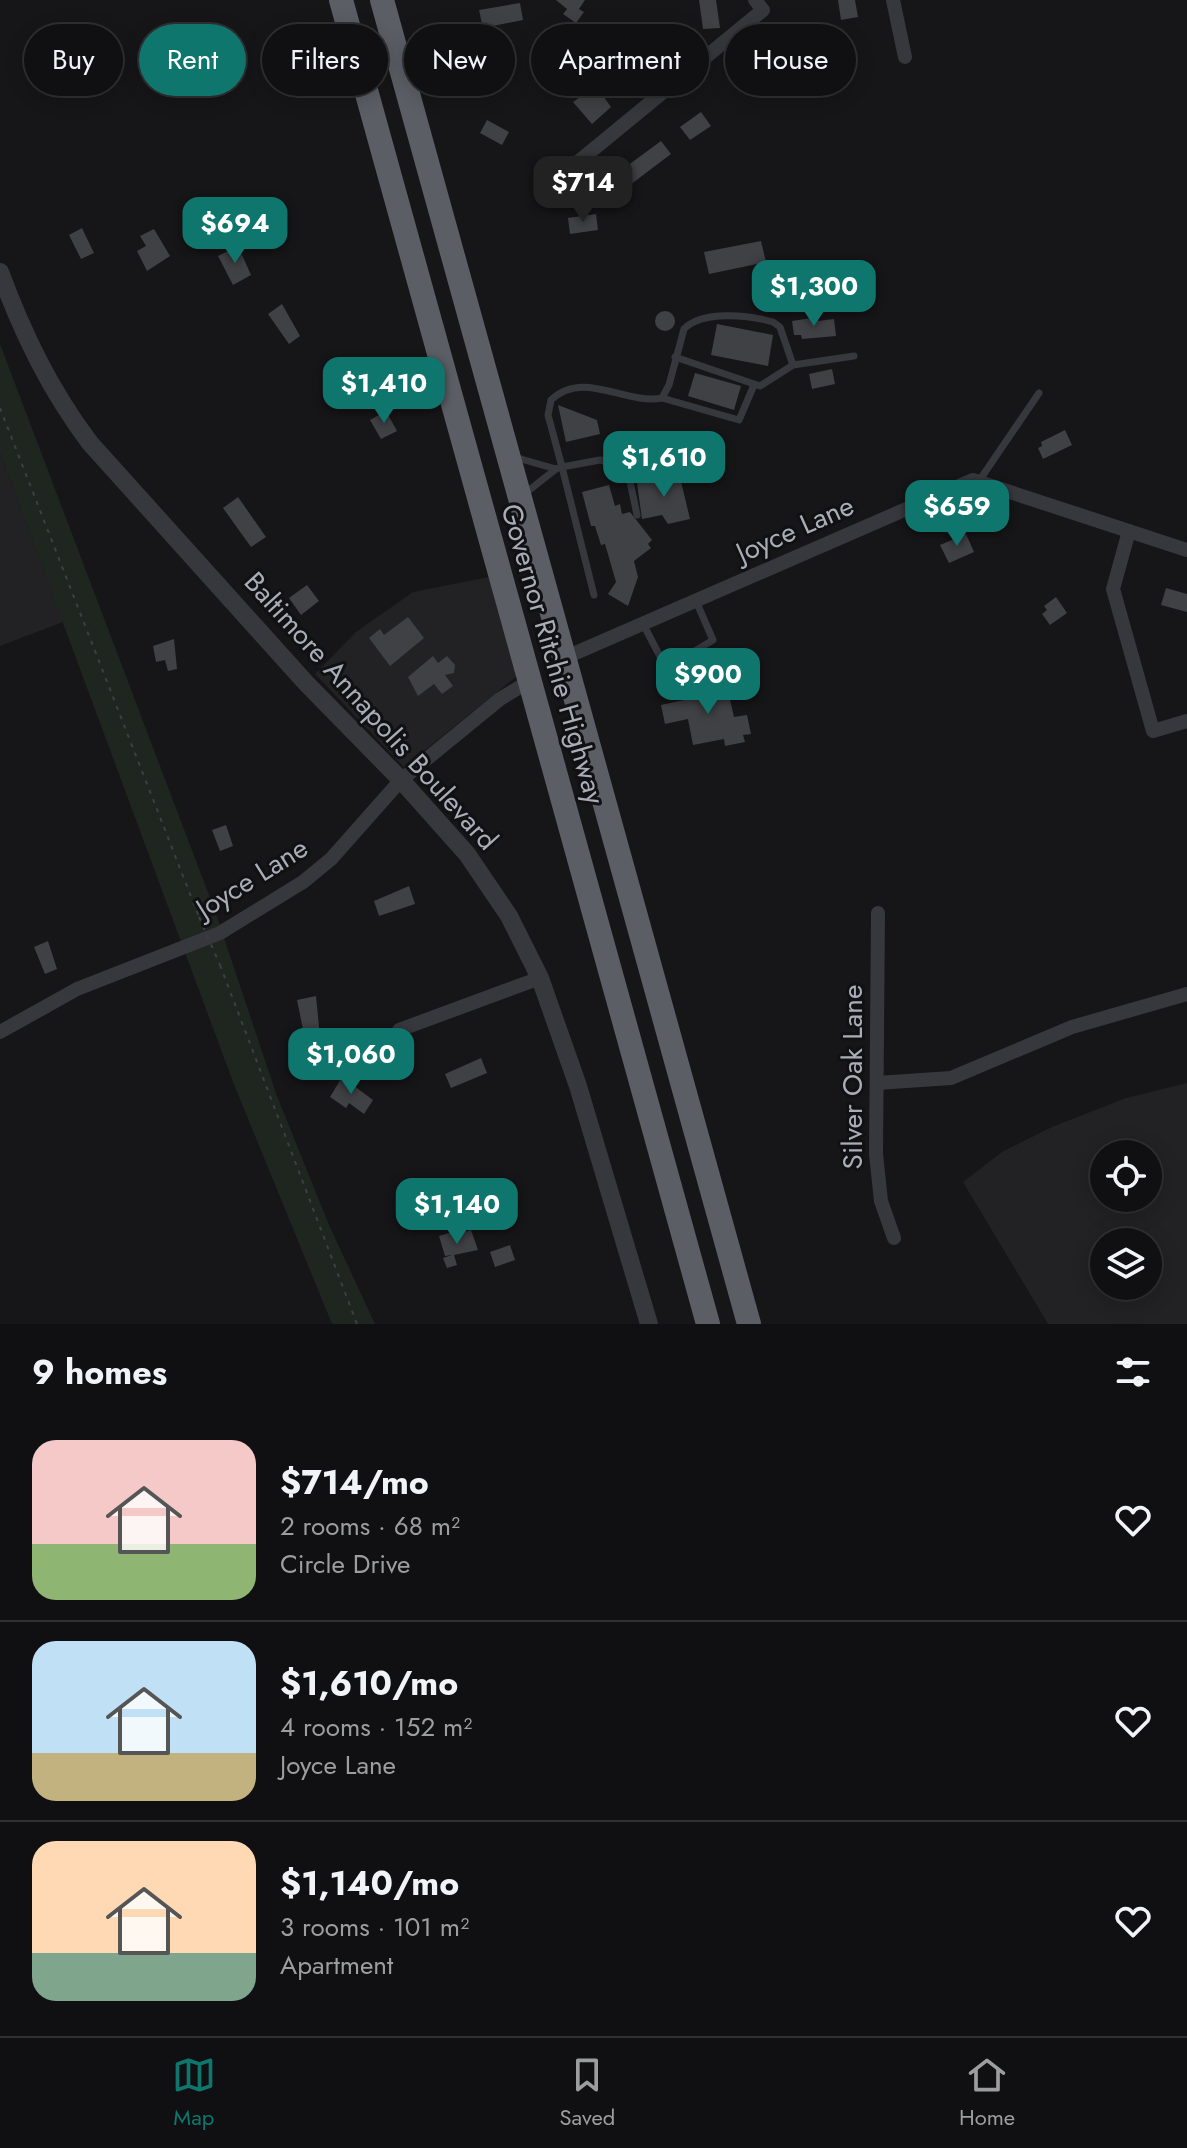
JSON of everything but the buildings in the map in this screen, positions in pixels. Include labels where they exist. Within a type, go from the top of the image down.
[{"type":"highway","name":"Governor Ritchie Highway","points":[[341,0],[708,1324]]},
{"type":"highway","name":"Governor Ritchie Highway","points":[[382,0],[749,1324]]},
{"type":"highway","points":[[497,563],[517,596],[536,656],[544,664],[553,665],[564,658]]},
{"type":"highway","points":[[530,681],[547,679],[557,684],[587,739]]},
{"type":"street","points":[[567,171],[763,10],[755,0]]},
{"type":"street","points":[[893,0],[905,57]]},
{"type":"street","name":"Baltimore Annapolis Boulevard","points":[[0,272],[39,365],[66,412],[90,443],[306,683],[401,780],[467,854],[509,916],[540,978],[583,1102],[649,1324]]},
{"type":"street","name":"Joyce Lane","points":[[564,658],[973,480],[979,482]]},
{"type":"street","points":[[979,482],[1187,550]]},
{"type":"street","points":[[1129,531],[1113,589],[1153,731],[1187,721]]},
{"type":"street","name":"Joyce Lane","points":[[0,1032],[77,989],[220,933],[303,882],[331,859],[401,780],[500,699],[530,681]]},
{"type":"street","name":"Silver Oak Lane","points":[[878,913],[876,1154],[881,1201],[894,1238]]},
{"type":"street","points":[[399,1030],[540,978]]},
{"type":"street","points":[[877,1083],[951,1078],[1072,1027],[1187,994]]},
{"type":"lane","points":[[662,398],[669,385],[679,337],[690,323],[714,317],[760,318],[780,327],[793,365]]},
{"type":"lane","points":[[675,357],[742,378],[754,385],[766,383],[793,365],[854,356]]},
{"type":"lane","points":[[594,595],[559,468],[548,415],[548,406],[556,395],[579,386],[662,398],[739,420],[754,385]]},
{"type":"lane","points":[[979,482],[1039,393]]},
{"type":"lane","points":[[509,455],[559,468],[600,460],[640,469],[661,463]]},
{"type":"lane","points":[[627,467],[637,515]]},
{"type":"lane","points":[[521,497],[559,468]]},
{"type":"lane","points":[[643,624],[657,654],[663,662],[672,665],[708,647],[713,640],[696,601]]},
{"type":"path","points":[[0,408],[220,965],[357,1324]]},
{"type":"shaded area","points":[[0,344],[215,911],[277,1096],[329,1225],[375,1324],[332,1324],[233,1082],[0,453]]},
{"type":"shaded area","points":[[0,453],[63,622],[0,646]]},
{"type":"shaded area","points":[[489,577],[517,676],[404,767],[315,674],[356,632],[413,592]]},
{"type":"shaded area","points":[[1187,1083],[1187,1324],[1048,1324],[963,1182],[1002,1152],[1052,1127],[1126,1098]]}]
